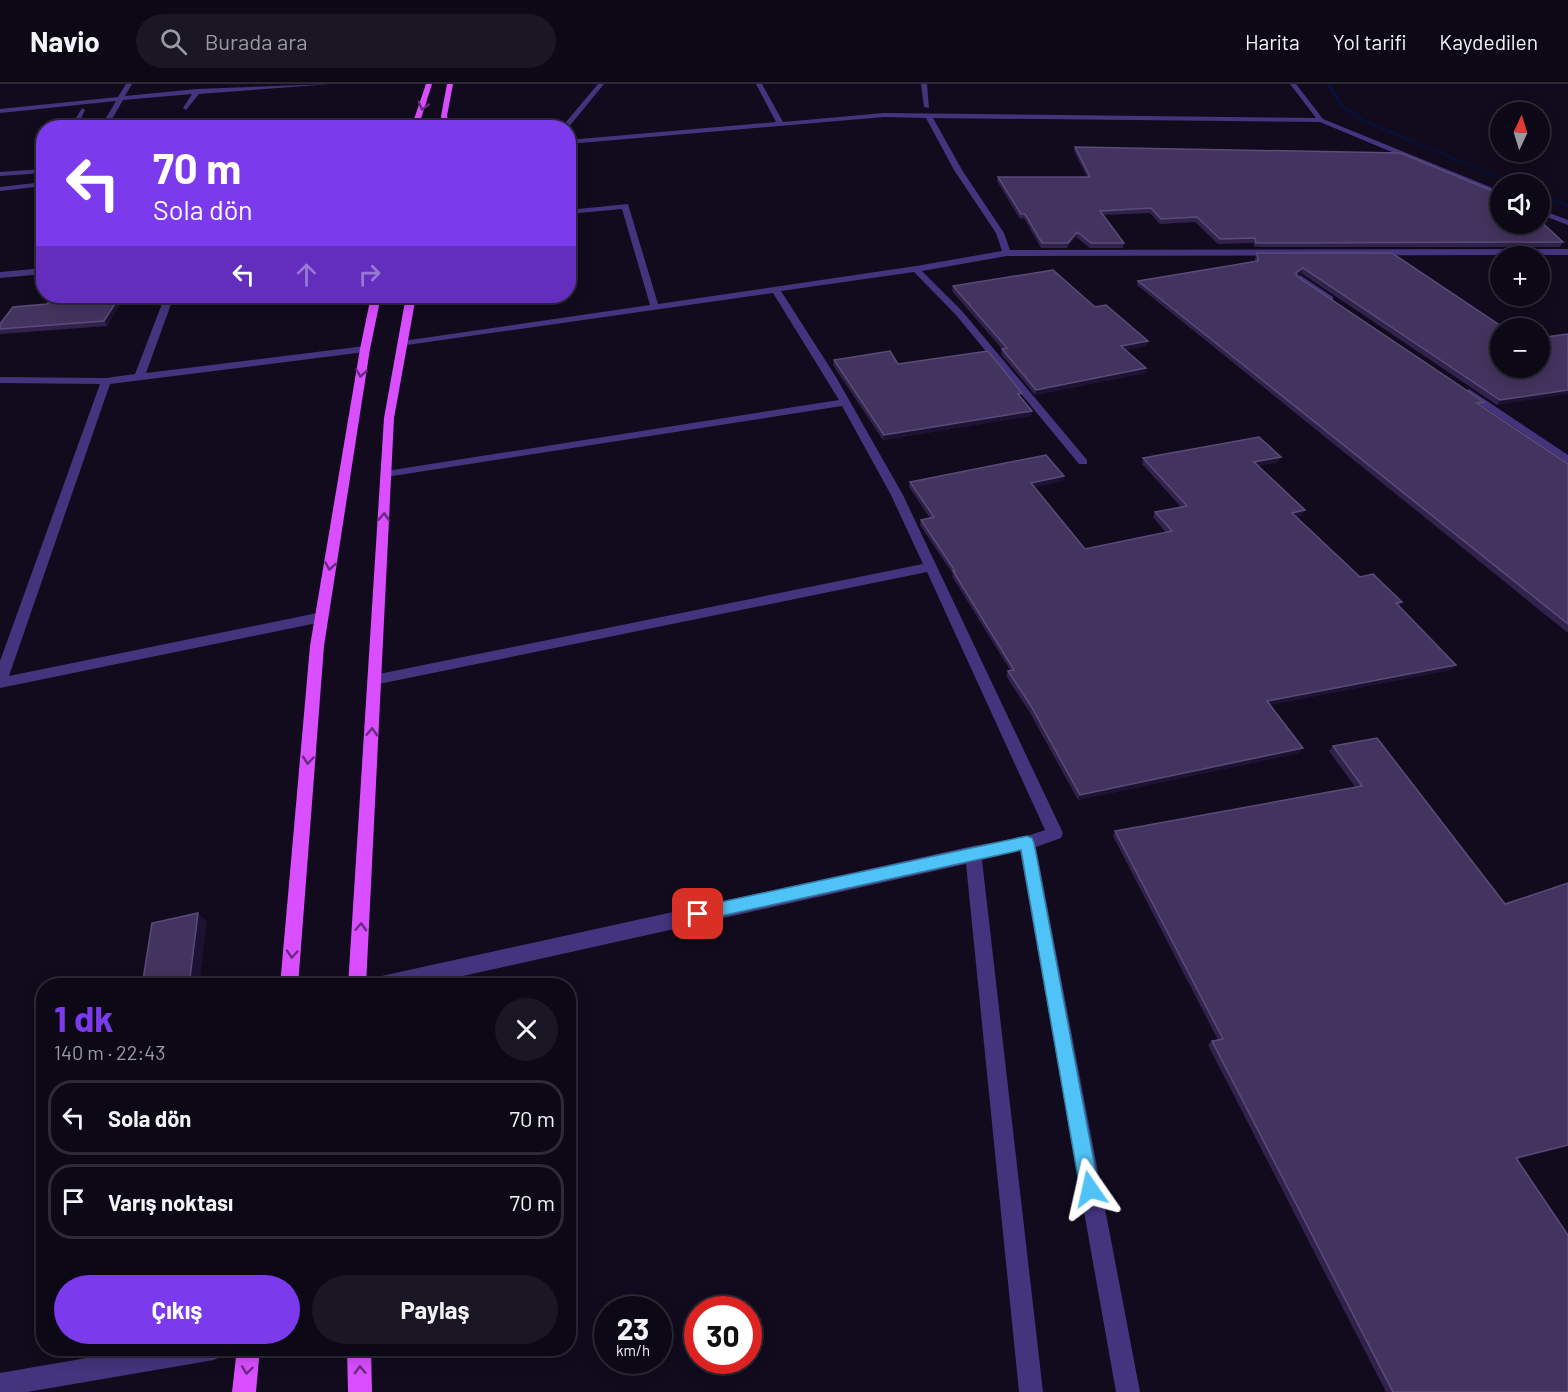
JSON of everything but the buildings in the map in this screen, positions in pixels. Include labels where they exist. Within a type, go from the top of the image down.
[{"type":"main road","points":[[418,120],[429,84]]},
{"type":"main road","points":[[445,120],[450,84]]},
{"type":"main road","points":[[291,978],[316,657],[365,349],[375,303]]},
{"type":"main road","points":[[357,978],[389,418],[410,303]]},
{"type":"main road","points":[[244,1392],[248,1356]]},
{"type":"main road","points":[[359,1356],[360,1392]]},
{"type":"street","points":[[108,120],[129,84]]},
{"type":"street","points":[[175,93],[178,84]]},
{"type":"street","points":[[0,111],[197,91],[328,84]]},
{"type":"street","points":[[571,120],[601,84]]},
{"type":"street","points":[[759,84],[780,123]]},
{"type":"street","points":[[924,84],[928,111],[958,170],[1000,233],[1007,254]]},
{"type":"street","points":[[1293,84],[1321,120]]},
{"type":"street","points":[[186,108],[197,91]]},
{"type":"street","points":[[0,118],[82,110],[77,120]]},
{"type":"street","points":[[576,141],[928,111],[1321,120],[1490,190]]},
{"type":"street","points":[[822,112],[1314,111]]},
{"type":"street","points":[[763,116],[786,114]]},
{"type":"street","points":[[0,174],[36,172]]},
{"type":"street","points":[[0,189],[36,185]]},
{"type":"street","points":[[576,211],[625,206],[656,308]]},
{"type":"street","points":[[1550,216],[1568,223]]},
{"type":"street","points":[[403,344],[1007,254],[1568,252]]},
{"type":"street","points":[[916,269],[959,313],[1083,462]]},
{"type":"street","points":[[0,275],[36,272]]},
{"type":"street","points":[[1300,278],[1339,304]]},
{"type":"street","points":[[413,978],[973,853],[1027,843],[1055,833],[897,495],[845,402],[775,289]]},
{"type":"street","points":[[139,377],[166,303]]},
{"type":"street","points":[[0,380],[106,381],[365,349]]},
{"type":"street","points":[[0,682],[106,381]]},
{"type":"street","points":[[1455,383],[1568,460]]},
{"type":"street","points":[[386,474],[845,402]]},
{"type":"street","points":[[374,680],[930,567]]},
{"type":"street","points":[[0,682],[322,617]]},
{"type":"street","points":[[1027,843],[1128,1392]]},
{"type":"street","points":[[973,853],[1031,1392]]},
{"type":"street","points":[[0,1385],[168,1356]]},
{"type":"waterway","points":[[1328,84],[1343,107],[1364,121],[1491,174]]},
{"type":"waterway","points":[[1550,199],[1568,206]]},
{"type":"route","points":[[698,914],[1027,843],[1090,1189]]}]
